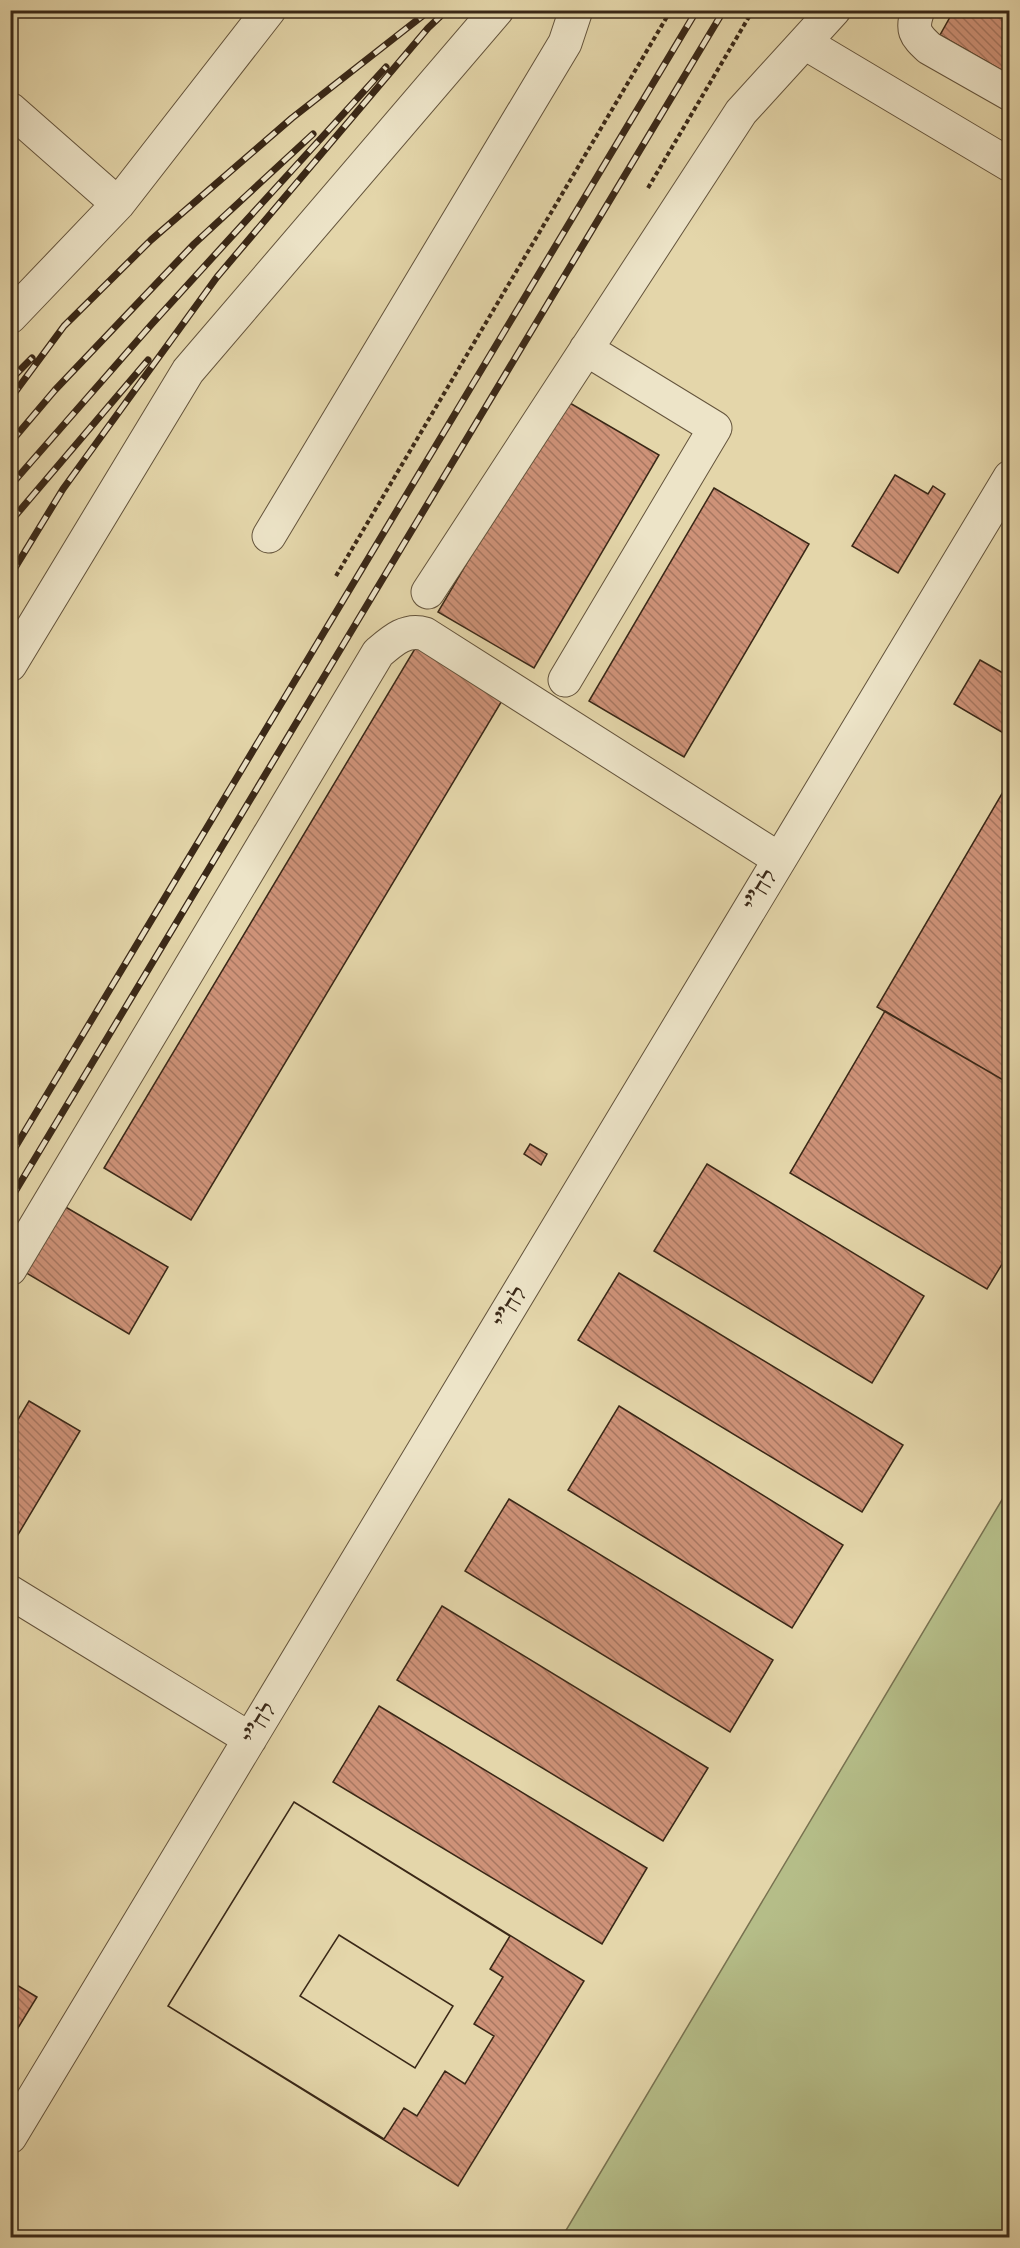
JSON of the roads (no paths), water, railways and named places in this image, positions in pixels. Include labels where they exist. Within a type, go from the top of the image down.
[{"type":"street","points":[[10,317],[118,204],[269,10]]},
{"type":"street","points":[[10,665],[188,371],[497,10]]},
{"type":"street","points":[[269,536],[565,43],[576,10]]},
{"type":"street","points":[[428,592],[741,112],[834,10]]},
{"type":"street","points":[[918,10],[913,25],[918,38],[929,48],[1010,94]]},
{"type":"street","points":[[805,43],[1010,165]]},
{"type":"street","points":[[10,110],[118,204]]},
{"type":"street","points":[[566,680],[715,428],[586,348]]},
{"type":"street","name":"לח\"י","points":[[10,2137],[1010,477]]},
{"type":"street","points":[[10,1269],[378,653],[405,634],[416,632],[425,634],[779,859]]},
{"type":"street","points":[[10,1592],[250,1739]]},
{"type":"railway","points":[[10,399],[64,326],[151,240],[292,118],[430,10]]},
{"type":"railway","points":[[10,576],[63,489],[217,277],[428,28],[447,10]]},
{"type":"railway","points":[[10,1156],[697,10]]},
{"type":"railway","points":[[10,1200],[724,10]]},
{"type":"railway","points":[[10,486],[151,325],[386,67]]},
{"type":"railway","points":[[10,443],[55,390],[194,244],[313,134]]},
{"type":"railway","points":[[10,380],[32,358]]},
{"type":"railway","points":[[10,522],[148,360]]}]
